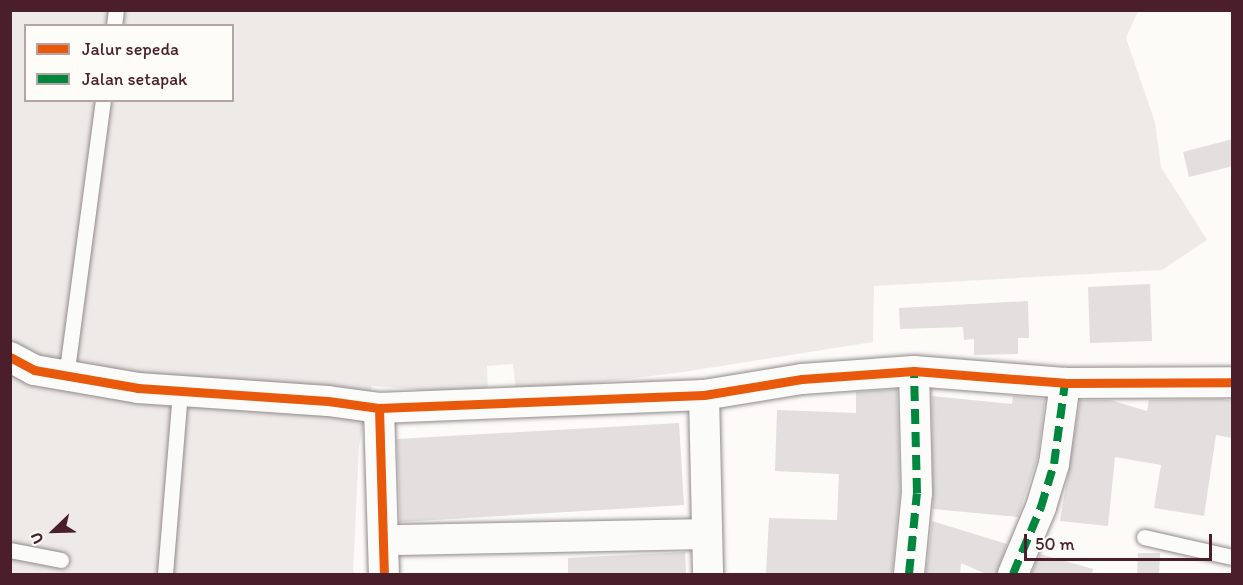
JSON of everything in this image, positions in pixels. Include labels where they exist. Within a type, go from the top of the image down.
[{"type":"street","points":[[10,357],[34,370],[66,377],[180,391],[379,408],[704,395],[802,379],[914,372],[1065,383],[1233,382]]},
{"type":"street","points":[[909,574],[917,493],[914,372]]},
{"type":"street","points":[[1013,574],[1041,507],[1054,464],[1065,383]]},
{"type":"street","points":[[704,395],[708,574]]},
{"type":"street","points":[[379,408],[384,574]]},
{"type":"street","points":[[400,540],[707,534]]},
{"type":"lane","points":[[66,377],[103,102]]},
{"type":"lane","points":[[165,574],[180,391]]},
{"type":"lane","points":[[1144,537],[1233,557]]},
{"type":"lane","points":[[10,550],[61,560]]},
{"type":"shaded area","points":[[10,11],[1138,11],[1126,38],[1155,122],[1161,167],[1207,240],[1162,270],[874,286],[873,342],[676,373],[516,392],[513,364],[487,366],[488,395],[372,386],[359,445],[353,574],[11,574]]},
{"type":"building","points":[[1233,139],[1233,166],[1189,177],[1183,152]]},
{"type":"building","points":[[1150,284],[1152,341],[1090,343],[1088,287]]},
{"type":"building","points":[[1028,301],[1029,338],[1018,338],[1018,354],[974,355],[974,339],[964,340],[963,327],[900,329],[899,308]]},
{"type":"building","points":[[897,389],[900,492],[892,574],[766,574],[769,518],[837,520],[839,474],[775,471],[777,410],[856,413],[856,392]]},
{"type":"building","points":[[932,396],[1012,404],[1013,396],[1045,399],[1038,456],[1018,517],[933,509]]},
{"type":"building","points":[[1222,399],[1233,401],[1233,438],[1216,435],[1204,516],[1154,508],[1161,465],[1115,457],[1108,526],[1060,521],[1080,400],[1110,400],[1147,411],[1149,400]]},
{"type":"building","points":[[679,423],[684,505],[400,522],[397,439]]},
{"type":"building","points":[[932,521],[1007,544],[996,574],[986,574],[961,563],[960,574],[926,574]]},
{"type":"building","points":[[685,552],[686,574],[568,574],[568,558]]},
{"type":"building","points":[[1138,553],[1160,553],[1159,574],[1137,574]]},
{"type":"building","points":[[1040,554],[1093,569],[1092,574],[1031,574]]},
{"type":"marked path","points":[[909,574],[917,493],[914,371]]},
{"type":"marked path","points":[[1013,574],[1041,507],[1054,464],[1065,383]]},
{"type":"cycle path","points":[[10,357],[34,370],[138,388],[328,401],[379,408],[384,574]]},
{"type":"cycle path","points":[[379,408],[704,395],[802,379],[914,371],[1065,383],[1232,382]]}]
